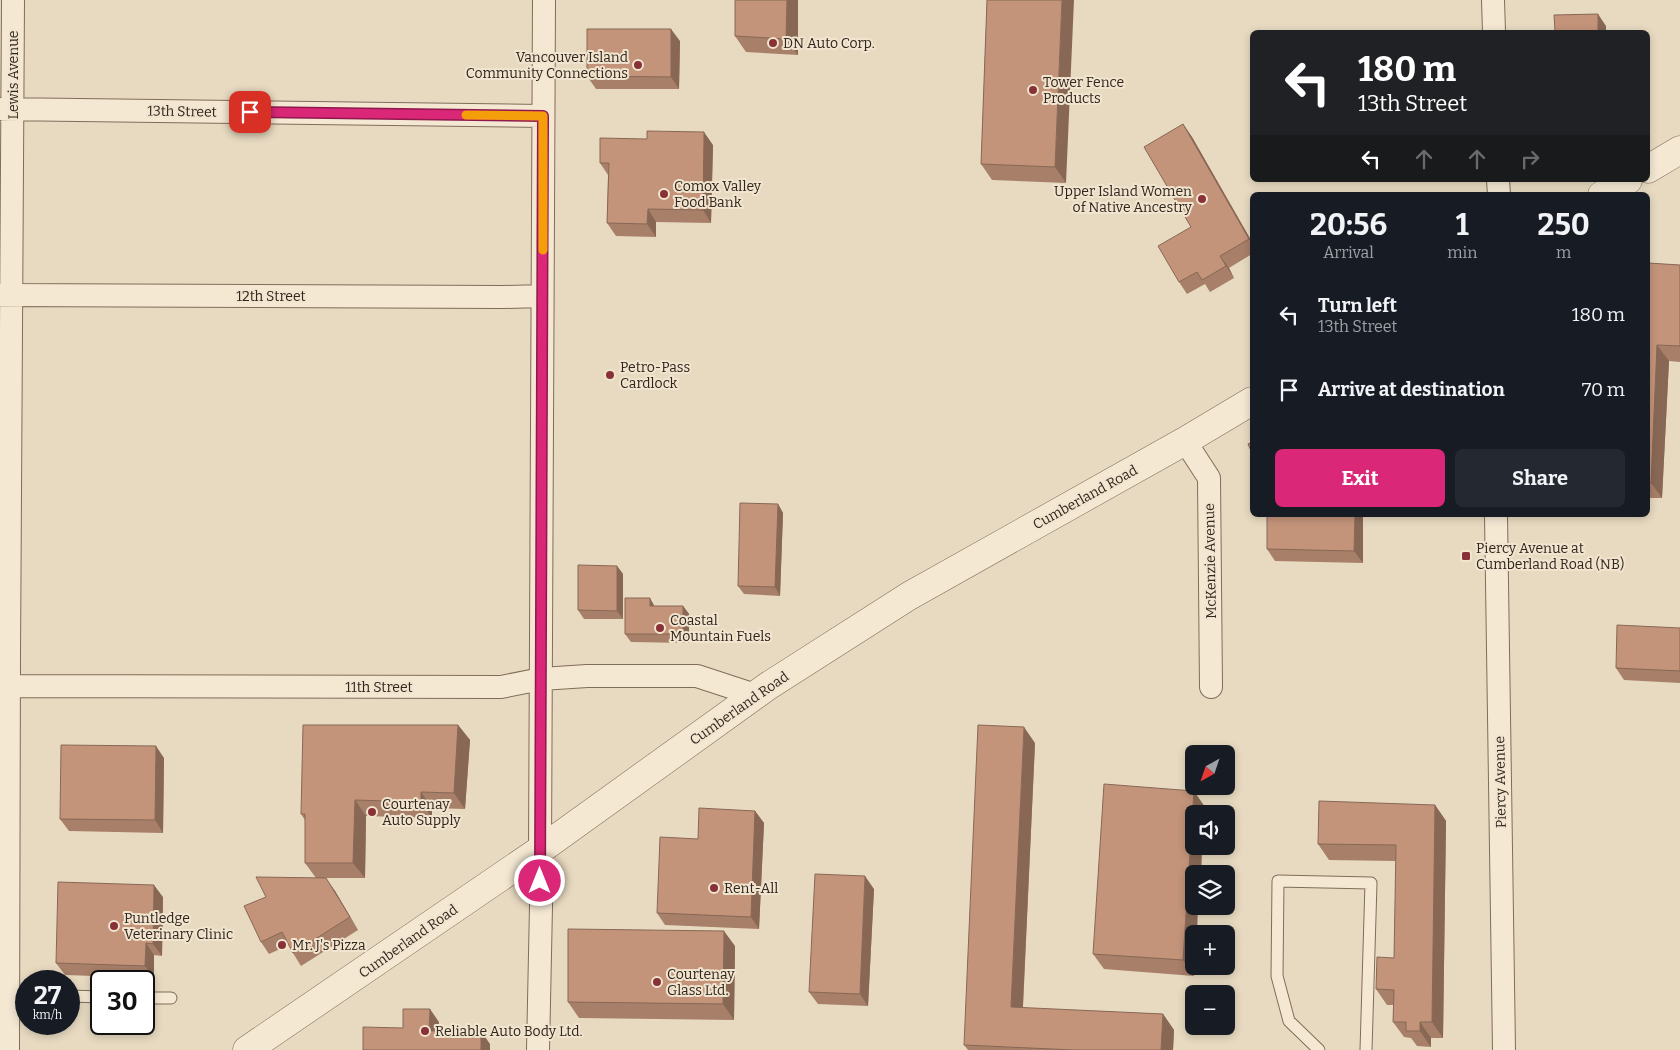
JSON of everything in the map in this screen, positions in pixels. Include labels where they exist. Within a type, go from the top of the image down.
[{"type":"street","name":"Lewis Avenue","points":[[13,0],[6,109],[4,686],[16,970]]},
{"type":"street","points":[[538,1050],[541,906],[544,0]]},
{"type":"street","points":[[1493,0],[1494,30]]},
{"type":"street","name":"13th Street","points":[[6,109],[543,116]]},
{"type":"street","points":[[1650,168],[1680,150]]},
{"type":"street","points":[[1607,192],[1625,182]]},
{"type":"street","name":"12th Street","points":[[6,295],[542,296]]},
{"type":"street","name":"Cumberland Road","points":[[248,1050],[540,850],[755,695],[909,596],[1185,441],[1250,402]]},
{"type":"street","name":"McKenzie Avenue","points":[[1185,441],[1209,478],[1211,687]]},
{"type":"street","name":"Piercy Avenue","points":[[1496,517],[1504,1050]]},
{"type":"street","name":"11th Street","points":[[4,686],[501,687],[541,679],[586,676],[697,676],[755,695]]},
{"type":"street","name":"Lewis Avenue","points":[[8,1050],[15,1008]]},
{"type":"lane","points":[[1319,1050],[1289,1021],[1277,976],[1278,881],[1370,883],[1366,1050]]},
{"type":"lane","points":[[155,998],[171,998]]},
{"type":"building","points":[[735,0],[787,0],[786,39],[735,36]]},
{"type":"building","name":"Tower Fence Products","points":[[987,0],[1062,0],[1055,167],[981,164]]},
{"type":"building","points":[[1598,14],[1598,30],[1555,30],[1554,15]]},
{"type":"building","name":"Vancouver Island Community Connections","points":[[587,29],[671,29],[671,77],[587,76]]},
{"type":"building","name":"Upper Island Women of Native Ancestry","points":[[1183,124],[1249,239],[1220,256],[1226,266],[1202,280],[1197,272],[1179,282],[1158,246],[1191,227],[1144,147]]},
{"type":"building","name":"Comox Valley Food Bank","points":[[647,131],[704,132],[703,210],[648,209],[647,224],[607,223],[609,163],[600,163],[600,138],[647,139]]},
{"type":"building","points":[[1650,263],[1680,265],[1680,346],[1657,345],[1651,483]]},
{"type":"building","points":[[740,503],[778,504],[775,587],[738,586]]},
{"type":"building","points":[[1267,517],[1355,517],[1354,551],[1267,549]]},
{"type":"building","points":[[578,565],[617,566],[617,611],[578,610]]},
{"type":"building","name":"Coastal Mountain Fuels","points":[[625,598],[650,598],[650,606],[683,606],[683,634],[625,634]]},
{"type":"building","points":[[1617,625],[1680,628],[1680,671],[1616,668]]},
{"type":"building","name":"Courtenay Auto Supply","points":[[303,725],[458,725],[454,793],[421,792],[421,802],[355,800],[353,863],[305,863],[305,814],[301,814]]},
{"type":"building","points":[[978,725],[1024,727],[1011,1007],[1163,1014],[1161,1050],[1074,1050],[964,1045]]},
{"type":"building","points":[[61,745],[156,746],[155,820],[60,819]]},
{"type":"building","points":[[1104,784],[1185,790],[1185,795],[1194,795],[1193,805],[1185,805],[1185,855],[1190,855],[1189,865],[1185,865],[1186,915],[1183,960],[1093,954]]},
{"type":"building","points":[[1319,801],[1435,805],[1432,1022],[1420,1022],[1420,1031],[1406,1031],[1406,1022],[1393,1022],[1394,990],[1376,989],[1377,957],[1394,958],[1396,845],[1318,844]]},
{"type":"building","name":"Rent-All","points":[[699,808],[755,811],[751,917],[657,913],[660,837],[698,839]]},
{"type":"building","points":[[815,874],[865,876],[860,994],[809,992]]},
{"type":"building","points":[[256,877],[326,878],[350,917],[293,953],[282,932],[261,942],[244,906],[266,897]]},
{"type":"building","name":"Puntledge Veterinary Clinic","points":[[58,882],[154,885],[153,944],[146,943],[145,966],[56,963]]},
{"type":"building","name":"Courtenay Glass Ltd.","points":[[568,929],[724,931],[723,1004],[568,1002]]},
{"type":"building","points":[[403,1009],[430,1009],[429,1031],[481,1031],[481,1050],[363,1050],[363,1027],[403,1028]]},
{"type":"slow traffic","points":[[466,115],[543,116],[543,250]]},
{"type":"place","name":"DN Auto Corp.","points":[[773,43]]},
{"type":"place","name":"Vancouver Island Community Connections","points":[[638,65]]},
{"type":"place","name":"Tower Fence Products","points":[[1033,90]]},
{"type":"place","name":"Comox Valley Food Bank","points":[[664,194]]},
{"type":"place","name":"Upper Island Women of Native Ancestry","points":[[1202,199]]},
{"type":"place","name":"Petro-Pass Cardlock","points":[[610,375]]},
{"type":"place","name":"Piercy Avenue at Cumberland Road (NB)","points":[[1466,556]]},
{"type":"place","name":"Coastal Mountain Fuels","points":[[660,628]]},
{"type":"place","name":"Courtenay Auto Supply","points":[[372,812]]},
{"type":"place","name":"Rent-All","points":[[714,888]]},
{"type":"place","name":"Puntledge Veterinary Clinic","points":[[114,926]]},
{"type":"place","name":"Mr. J's Pizza","points":[[282,945]]},
{"type":"place","name":"Courtenay Glass Ltd.","points":[[657,982]]},
{"type":"place","name":"Reliable Auto Body Ltd.","points":[[425,1031]]},
{"type":"route","points":[[250,112],[543,116],[540,881]]}]
